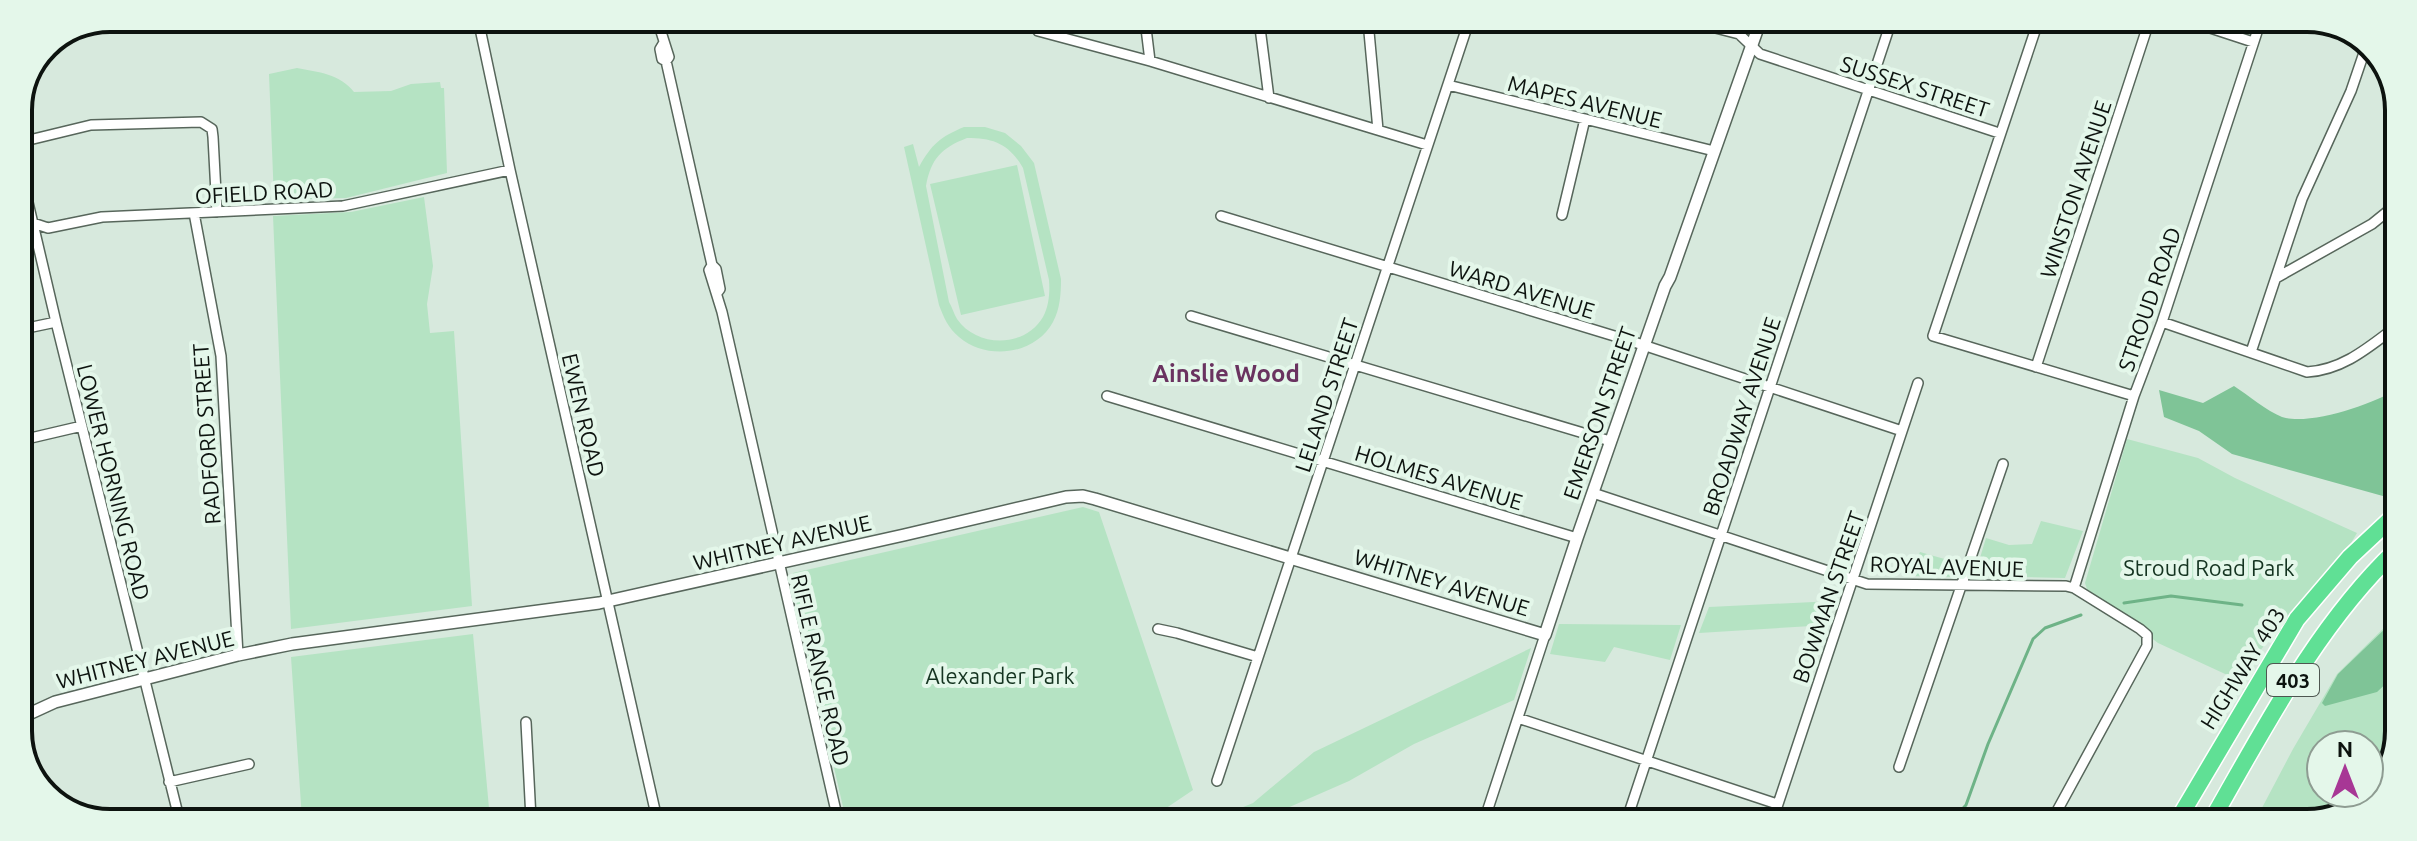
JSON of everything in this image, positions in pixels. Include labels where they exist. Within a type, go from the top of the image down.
[{"type":"highway","name":"HIGHWAY 403","points":[[2184,809],[2297,619],[2350,557],[2385,524]]},
{"type":"highway","name":"403","points":[[2218,809],[2285,692],[2325,632],[2385,563]]},
{"type":"street","name":"EWEN ROAD","points":[[481,32],[655,809]]},
{"type":"street","name":"RIFLE RANGE ROAD","points":[[660,32],[667,47],[669,57],[666,61],[712,265],[716,269],[720,289],[717,293],[835,809]]},
{"type":"street","points":[[1042,32],[1150,61],[1427,145]]},
{"type":"street","points":[[1146,32],[1150,61]]},
{"type":"street","points":[[1261,32],[1269,98]]},
{"type":"street","points":[[1369,32],[1378,130]]},
{"type":"street","name":"LELAND STREET","points":[[1217,781],[1465,32]]},
{"type":"street","name":"SUSSEX STREET","points":[[1731,32],[1739,34],[1760,54],[1999,133]]},
{"type":"street","name":"EMERSON STREET","points":[[1488,809],[1610,441],[1756,32]]},
{"type":"street","name":"BROADWAY AVENUE","points":[[1630,809],[1888,32]]},
{"type":"street","points":[[2034,32],[1933,336],[2134,396]]},
{"type":"street","name":"WINSTON AVENUE","points":[[2036,367],[2146,32]]},
{"type":"street","points":[[2222,32],[2253,42]]},
{"type":"street","name":"STROUD ROAD","points":[[2074,588],[2134,396],[2162,322],[2257,32]]},
{"type":"street","points":[[2251,352],[2302,199],[2351,91],[2363,55]]},
{"type":"street","name":"MAPES AVENUE","points":[[1448,85],[1714,151]]},
{"type":"street","points":[[1562,215],[1585,119]]},
{"type":"street","points":[[32,144],[91,125],[201,122],[208,125],[213,137],[217,212]]},
{"type":"street","name":"OFIELD ROAD","points":[[33,222],[48,228],[102,217],[343,206],[510,170]]},
{"type":"street","name":"RADFORD STREET","points":[[194,213],[221,356],[238,655]]},
{"type":"street","points":[[2276,278],[2372,224],[2385,214]]},
{"type":"street","name":"LOWER HORNING ROAD","points":[[32,216],[176,809]]},
{"type":"street","name":"WARD AVENUE","points":[[1221,216],[1644,346],[1902,431]]},
{"type":"street","points":[[1191,316],[1610,441]]},
{"type":"street","points":[[32,327],[56,322]]},
{"type":"street","points":[[2162,322],[2307,372],[2343,363],[2385,334]]},
{"type":"street","name":"BOWMAN STREET","points":[[1776,809],[1918,383]]},
{"type":"street","name":"HOLMES AVENUE","points":[[1107,396],[1577,538]]},
{"type":"street","points":[[32,438],[82,426]]},
{"type":"street","points":[[1899,767],[2003,464]]},
{"type":"street","name":"ROYAL AVENUE","points":[[1593,493],[1867,584],[2074,588]]},
{"type":"street","name":"WHITNEY AVENUE","points":[[32,713],[55,702],[238,655],[292,644],[608,601],[1066,497],[1083,496],[1545,635]]},
{"type":"street","points":[[2058,809],[2147,646],[2147,635],[2140,629],[2074,588]]},
{"type":"street","points":[[1158,629],[1258,657]]},
{"type":"street","points":[[1518,718],[1777,804]]},
{"type":"street","points":[[526,722],[530,809]]},
{"type":"street","points":[[169,782],[249,764]]},
{"type":"green space","points":[[297,68],[335,78],[354,92],[391,91],[411,84],[440,82],[441,88],[444,88],[447,173],[346,198],[274,200],[269,74]]},
{"type":"green space","points":[[964,127],[985,127],[1005,133],[1021,146],[1034,163],[1061,290],[1053,322],[1035,342],[1023,348],[996,352],[970,345],[952,330],[939,305],[904,147],[913,144],[919,167],[937,142]],"holes":[[[967,138],[1000,144],[1012,153],[1023,168],[1049,280],[1049,299],[1043,317],[1035,327],[1013,339],[988,339],[976,335],[957,319],[949,302],[926,186],[934,162],[944,150]]]},
{"type":"green space","points":[[1017,165],[1045,296],[961,315],[930,184]]},
{"type":"green space","points":[[424,197],[433,266],[427,304],[430,333],[454,331],[472,606],[291,629],[273,216],[351,212]]},
{"type":"green space","points":[[2234,386],[2282,417],[2308,419],[2341,412],[2385,395],[2385,497],[2232,454],[2199,431],[2164,417],[2159,390],[2203,403]]},
{"type":"green space","name":"Stroud Road Park","points":[[2127,439],[2198,458],[2357,533],[2335,570],[2296,608],[2236,679],[2158,643],[2087,589],[2085,583]]},
{"type":"green space","name":"Alexander Park","points":[[1083,507],[1099,512],[1193,790],[1165,809],[843,809],[791,579],[793,573]]},
{"type":"green space","points":[[2041,521],[2083,531],[2065,578],[1980,576],[1976,571],[1986,538],[2009,545],[2032,544]]},
{"type":"green space","points":[[1920,552],[1962,564],[1959,575],[1909,576]]},
{"type":"green space","points":[[1834,601],[1828,625],[1699,633],[1709,607]]},
{"type":"green space","points":[[1559,624],[1681,625],[1670,660],[1614,647],[1605,662],[1550,654]]},
{"type":"green space","points":[[2385,627],[2385,729],[2305,729],[2305,809],[2261,809],[2293,749],[2337,674]]},
{"type":"green space","points":[[2385,629],[2385,684],[2377,692],[2325,706],[2322,703],[2338,674]]},
{"type":"green space","points":[[473,634],[489,809],[301,809],[291,657]]},
{"type":"green space","points":[[1531,648],[1514,700],[1414,744],[1349,781],[1285,809],[1238,809],[1253,803],[1314,752]]},
{"type":"waterway","points":[[2124,603],[2171,596],[2242,605]]},
{"type":"waterway","points":[[1962,809],[2033,639],[2045,628],[2081,615]]},
{"type":"district","name":"Ainslie Wood","points":[[1226,373]]}]
